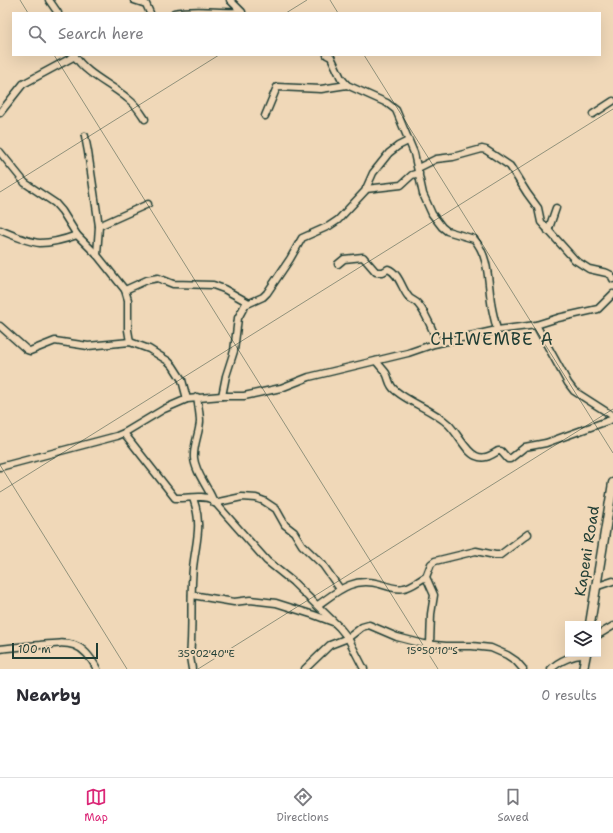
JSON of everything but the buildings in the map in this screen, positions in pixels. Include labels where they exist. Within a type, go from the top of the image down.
[{"type":"main road","name":"Kapeni Road","points":[[590,621],[613,483]]},
{"type":"main road","points":[[583,669],[585,657]]},
{"type":"street","points":[[49,0],[57,12]]},
{"type":"street","points":[[134,0],[146,4],[150,12]]},
{"type":"street","points":[[230,0],[242,12]]},
{"type":"street","points":[[180,12],[242,12]]},
{"type":"street","points":[[0,113],[24,84],[74,56],[89,72],[126,97],[138,109],[145,119]]},
{"type":"street","points":[[329,56],[347,85]]},
{"type":"street","points":[[265,116],[277,87],[321,89],[347,85],[370,94],[393,108],[414,153],[423,194],[432,214],[439,224],[451,234],[474,240],[483,253],[491,304],[497,330]]},
{"type":"street","points":[[593,114],[613,101]]},
{"type":"street","points":[[85,136],[99,226],[97,255]]},
{"type":"street","points":[[222,396],[226,376],[234,351],[238,318],[242,309],[249,302],[263,297],[267,293],[290,260],[302,238],[335,223],[366,189],[373,174],[389,153],[408,141]]},
{"type":"street","points":[[366,189],[401,185],[418,170],[436,159],[453,157],[482,149],[486,150],[510,166],[538,208],[541,222],[574,260],[589,269],[607,273],[611,275],[613,279]]},
{"type":"street","points":[[0,152],[3,162],[24,183],[55,203],[78,235],[97,255],[125,290],[128,300],[128,330],[130,342]]},
{"type":"street","points":[[99,226],[148,204]]},
{"type":"street","points":[[548,231],[556,208]]},
{"type":"street","points":[[0,230],[40,243],[65,239],[78,235]]},
{"type":"street","points":[[338,264],[344,259],[363,257],[376,272],[383,272],[388,269],[391,270],[400,281],[408,297],[418,304],[429,322],[438,343]]},
{"type":"street","points":[[125,290],[147,280],[158,278],[173,284],[213,285],[249,302]]},
{"type":"street","points":[[0,467],[124,433],[164,409],[187,399],[197,397],[244,396],[281,388],[309,377],[376,361],[438,343],[497,330],[536,324],[598,309],[613,294]]},
{"type":"street","points":[[536,324],[574,392],[613,417]]},
{"type":"street","points":[[0,326],[30,351],[55,341],[88,346],[130,342],[149,349],[174,366],[182,380],[187,399]]},
{"type":"street","points":[[376,361],[386,374],[389,385],[395,391],[418,406],[441,418],[458,434],[468,451],[479,457],[488,457],[498,451],[501,451],[508,459],[510,459],[517,452],[525,448],[546,443],[613,417]]},
{"type":"street","points":[[197,397],[200,422],[196,437],[194,459],[195,465],[214,502],[267,561],[293,582],[339,627],[348,638],[364,669]]},
{"type":"street","points":[[124,433],[173,497],[177,499],[206,498],[214,502],[242,497],[256,498],[264,501],[278,511],[285,525],[294,532],[302,545],[323,565],[340,589]]},
{"type":"street","points":[[192,669],[190,657],[193,568],[199,518],[193,498]]},
{"type":"street","points":[[318,605],[340,589],[350,584],[372,582],[403,589],[426,577],[431,564],[435,561],[476,551],[500,555],[528,534]]},
{"type":"street","points":[[426,577],[434,595],[431,614],[430,644]]},
{"type":"street","points":[[595,587],[613,581]]},
{"type":"street","points":[[192,594],[234,602],[250,600],[276,603],[314,615],[334,623],[339,627]]},
{"type":"street","points":[[305,669],[325,648],[348,638],[362,627],[369,625],[397,637],[430,644],[490,648],[507,655],[516,661],[523,669]]},
{"type":"street","points":[[601,633],[613,626]]},
{"type":"street","points":[[0,649],[70,643],[84,651],[97,669]]},
{"type":"street","points":[[551,669],[572,657]]},
{"type":"district","name":"CHIWEMBE A","points":[[492,339]]}]
